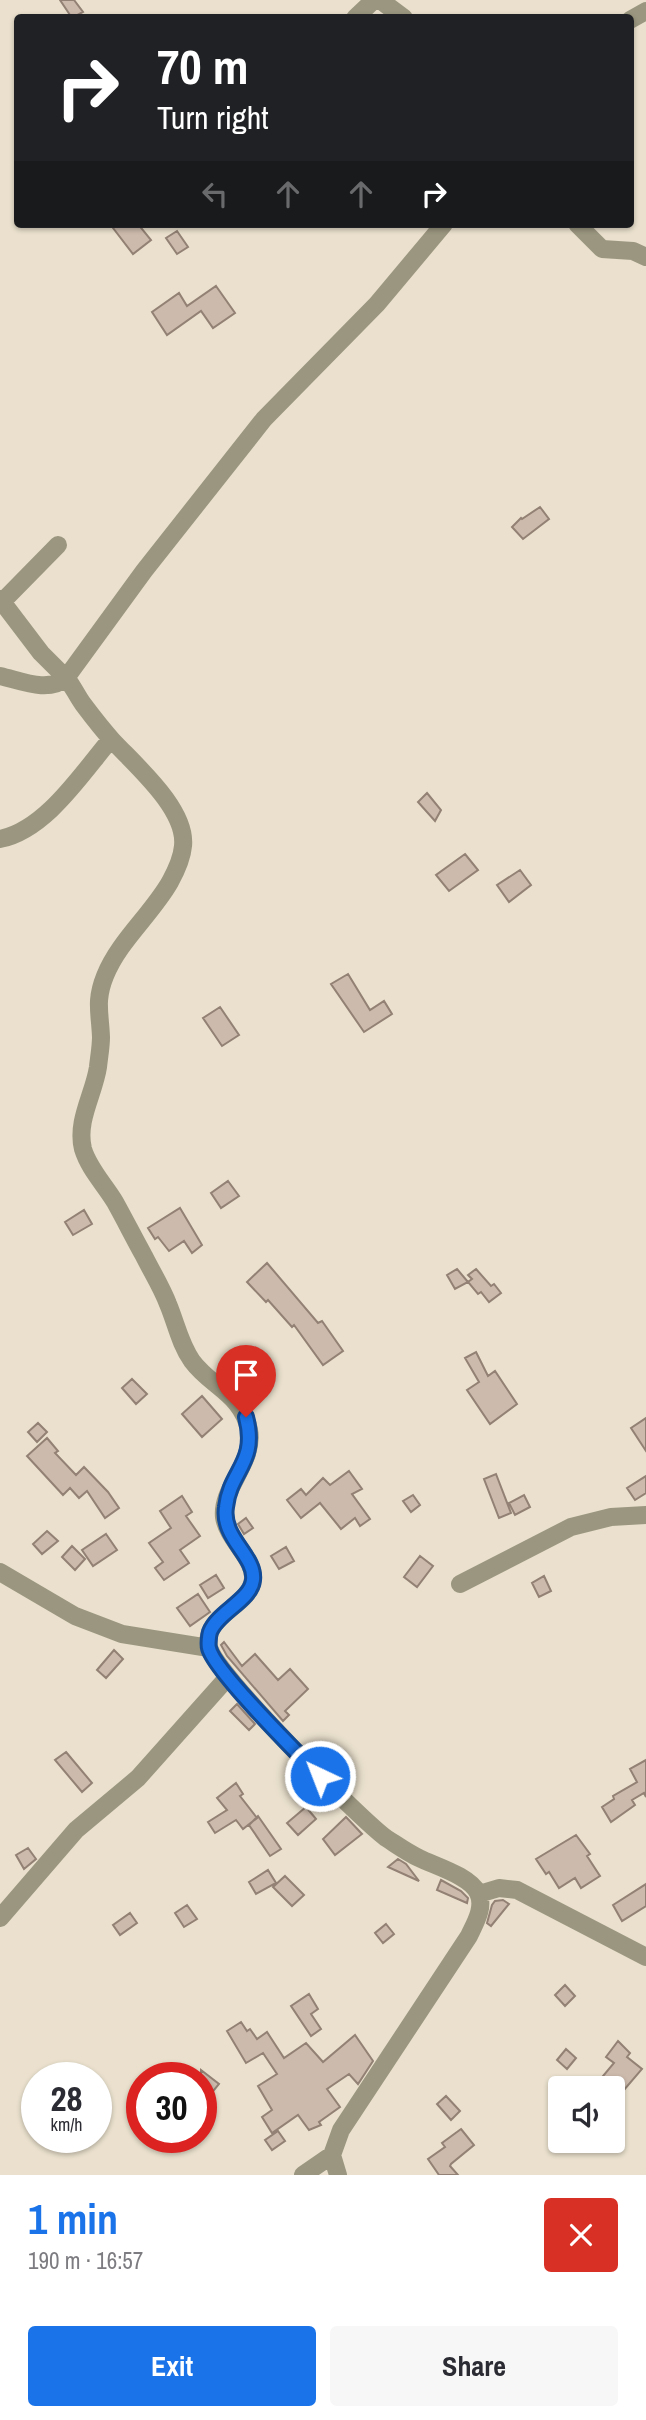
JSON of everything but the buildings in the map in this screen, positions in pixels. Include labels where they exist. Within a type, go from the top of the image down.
[{"type":"street","points":[[359,14],[374,0]]},
{"type":"street","points":[[380,0],[399,14]]},
{"type":"street","points":[[0,676],[49,687],[58,685],[66,678],[144,571],[264,419],[377,304],[441,228]]},
{"type":"street","points":[[582,228],[602,249],[633,251],[646,257]]},
{"type":"street","points":[[58,545],[1,600],[41,653],[66,678],[111,738],[156,785],[181,828],[184,844],[170,881],[116,955],[104,977],[97,1004],[101,1038],[97,1073],[82,1128],[83,1149],[92,1168],[115,1202],[162,1292],[191,1360],[230,1394],[246,1417],[251,1436],[246,1460],[226,1502],[224,1517],[231,1536],[250,1564],[253,1580],[247,1594],[220,1617],[210,1633],[209,1648],[228,1677],[320,1776],[384,1836],[414,1856],[468,1881],[479,1895],[479,1913],[469,1936],[341,2130],[332,2155],[303,2175]]},
{"type":"street","points":[[0,839],[25,830],[58,803],[111,738]]},
{"type":"street","points":[[460,1584],[571,1527],[611,1517],[646,1514]]},
{"type":"street","points":[[0,1572],[75,1616],[122,1634],[209,1648]]},
{"type":"street","points":[[0,1918],[76,1830],[138,1778],[228,1677]]},
{"type":"street","points":[[479,1895],[499,1888],[517,1891],[646,1957]]},
{"type":"street","points":[[332,2155],[338,2175]]},
{"type":"route","points":[[246,1417],[251,1436],[246,1460],[226,1502],[224,1517],[231,1536],[250,1564],[253,1580],[247,1594],[220,1617],[210,1633],[209,1648],[228,1677],[320,1776]]}]
